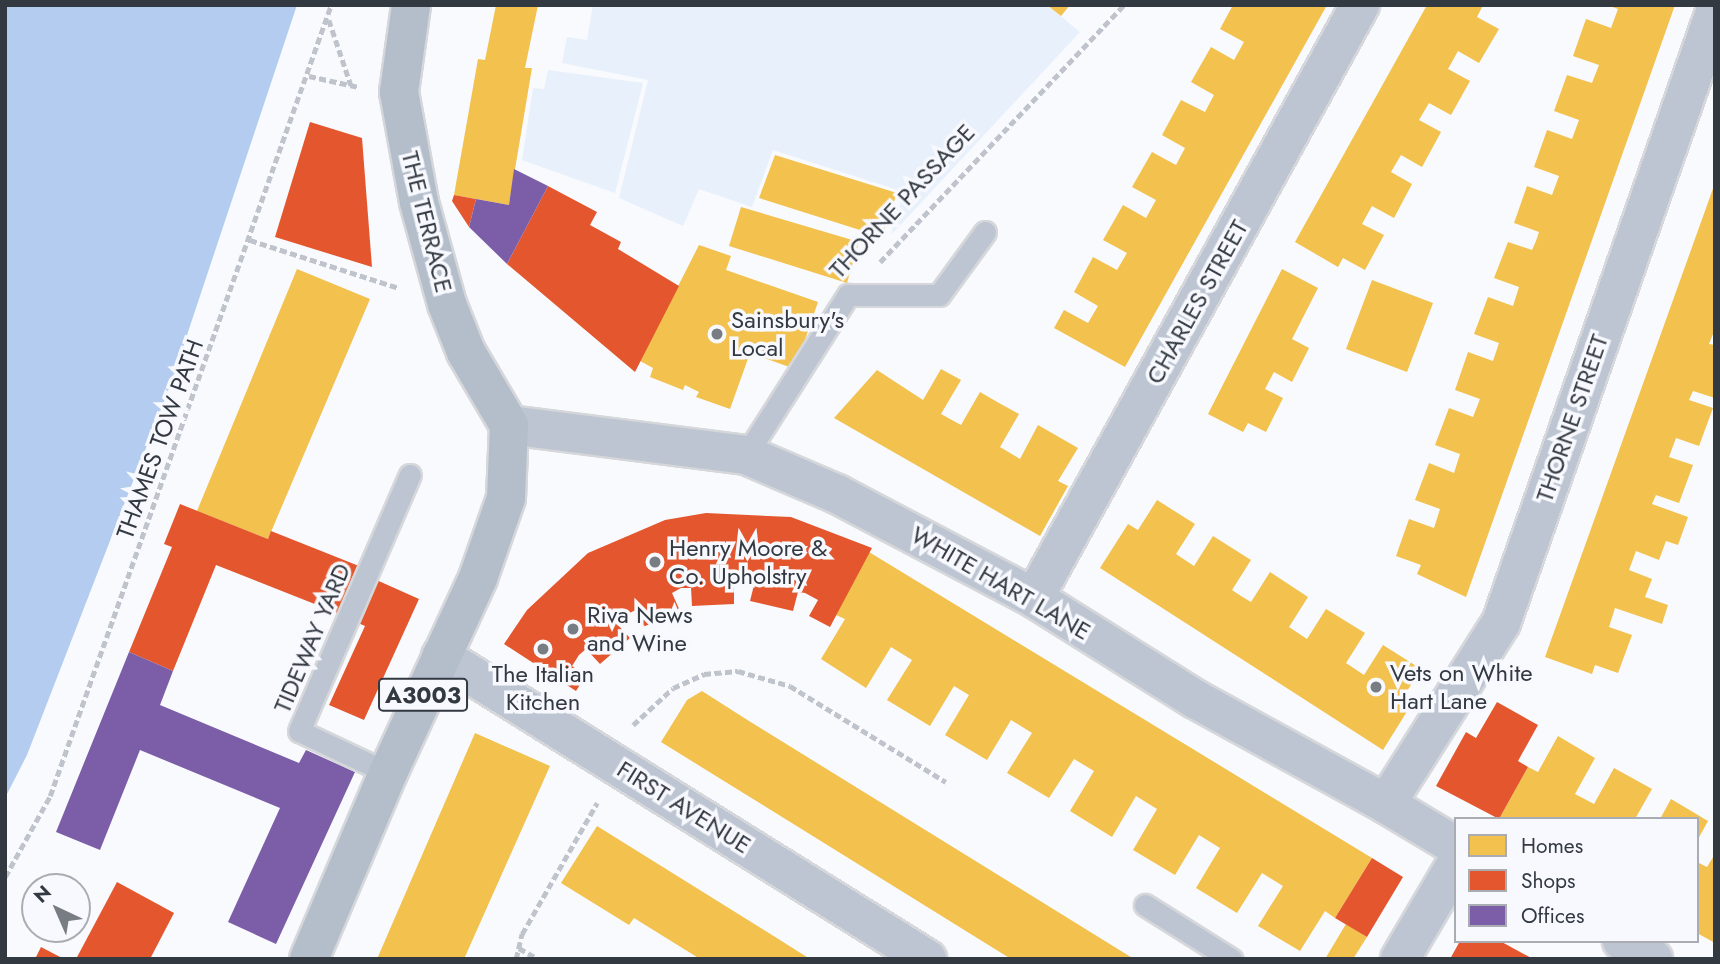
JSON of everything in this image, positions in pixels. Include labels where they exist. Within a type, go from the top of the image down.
[{"type":"main road","name":"THE TERRACE","points":[[411,5],[399,92],[419,202],[447,304],[472,366],[509,425]]},
{"type":"main road","name":"A3003","points":[[309,959],[388,773],[478,578],[506,498],[509,425]]},
{"type":"street","name":"CHARLES STREET","points":[[1034,598],[1360,5]]},
{"type":"street","name":"THORNE STREET","points":[[1386,804],[1501,623],[1715,12]]},
{"type":"street","name":"WHITE HART LANE","points":[[509,425],[746,454],[837,494],[1034,598],[1195,699],[1386,804],[1454,845]]},
{"type":"street","name":"FIRST AVENUE","points":[[441,656],[927,959]]},
{"type":"street","points":[[1400,959],[1454,867]]},
{"type":"street","points":[[1625,943],[1653,959]]},
{"type":"lane","points":[[848,295],[939,295],[985,232]]},
{"type":"lane","name":"THORNE PASSAGE","points":[[746,454],[848,295]]},
{"type":"lane","name":"TIDEWAY YARD","points":[[388,773],[299,731],[410,475]]},
{"type":"lane","points":[[1145,905],[1231,959]]},
{"type":"path","name":"THAMES TOW PATH","points":[[5,877],[50,796],[309,76],[331,5]]},
{"type":"path","name":"THORNE PASSAGE","points":[[848,295],[1124,5]]},
{"type":"path","points":[[328,19],[352,85]]},
{"type":"path","points":[[309,76],[362,88]]},
{"type":"path","points":[[250,240],[447,304]]},
{"type":"path","points":[[516,959],[522,934],[614,764],[631,727],[673,688],[705,674],[738,671],[790,686],[946,782]]},
{"type":"path","points":[[519,948],[538,959]]},
{"type":"shaded area","points":[[593,5],[1047,5],[1080,32],[891,235],[904,192],[773,150],[752,207],[699,189],[683,226],[619,198],[648,80],[562,63],[567,37],[587,40]]},
{"type":"shaded area","points":[[548,70],[643,83],[615,193],[522,160],[533,88],[544,89]]},
{"type":"water","points":[[5,5],[297,5],[170,386],[27,755],[5,798]]},
{"type":"building: Homes","points":[[496,5],[538,5],[525,68],[532,68],[509,205],[454,195],[478,59],[485,60]]},
{"type":"building: Homes","points":[[1047,5],[1070,5],[1061,16]]},
{"type":"building: Homes","points":[[1233,5],[1327,5],[1125,367],[1054,328],[1064,310],[1088,323],[1098,306],[1074,292],[1093,257],[1117,270],[1127,253],[1103,240],[1123,205],[1146,218],[1156,200],[1132,187],[1152,152],[1176,165],[1185,148],[1162,135],[1181,100],[1205,112],[1214,95],[1191,82],[1211,47],[1234,60],[1244,42],[1220,29]]},
{"type":"building: Homes","points":[[1427,5],[1483,5],[1477,17],[1499,29],[1479,63],[1458,51],[1448,69],[1470,81],[1451,115],[1429,103],[1419,120],[1441,132],[1422,167],[1401,155],[1391,172],[1412,184],[1394,218],[1372,206],[1362,224],[1384,235],[1365,270],[1343,258],[1338,267],[1295,242]]},
{"type":"building: Homes","points":[[1607,5],[1675,5],[1466,597],[1417,574],[1421,565],[1396,556],[1409,519],[1434,528],[1440,509],[1415,500],[1429,463],[1454,473],[1460,454],[1435,445],[1449,408],[1473,417],[1480,399],[1455,390],[1468,352],[1493,361],[1499,343],[1474,334],[1488,297],[1513,306],[1519,287],[1494,278],[1508,242],[1532,250],[1536,241],[1539,232],[1514,223],[1527,186],[1552,195],[1559,176],[1534,167],[1547,130],[1572,139],[1579,120],[1554,111],[1567,75],[1592,83],[1599,65],[1573,56],[1586,19],[1611,28],[1618,9]]},
{"type":"building: Homes","points":[[775,155],[897,193],[882,237],[759,198]]},
{"type":"building: Homes","points":[[1715,183],[1715,329],[1709,344],[1715,345],[1715,398],[1693,391],[1689,400],[1713,408],[1699,446],[1676,438],[1669,457],[1693,465],[1679,503],[1656,495],[1652,504],[1688,517],[1678,545],[1666,541],[1659,560],[1636,551],[1629,570],[1652,579],[1645,597],[1668,605],[1662,624],[1615,608],[1609,627],[1632,635],[1618,673],[1595,665],[1592,674],[1545,657]]},
{"type":"building: Homes","points":[[741,207],[859,242],[847,283],[729,246]]},
{"type":"building: Homes","points":[[699,245],[731,256],[726,270],[818,302],[795,369],[750,353],[730,409],[696,397],[699,392],[685,385],[683,390],[650,377],[653,368],[640,361]]},
{"type":"building: Homes","points":[[297,269],[370,299],[268,539],[197,511]]},
{"type":"building: Homes","points":[[1282,269],[1318,288],[1292,339],[1309,348],[1292,382],[1274,372],[1265,389],[1283,398],[1266,432],[1248,423],[1243,432],[1208,414]]},
{"type":"building: Homes","points":[[1372,280],[1433,303],[1407,372],[1346,349]]},
{"type":"building: Homes","points":[[941,369],[961,380],[941,414],[961,425],[980,392],[1019,414],[1000,447],[1020,459],[1038,425],[1078,448],[1058,481],[1068,486],[1040,536],[834,418],[877,370],[923,400]]},
{"type":"building: Homes","points":[[1157,500],[1195,524],[1176,554],[1194,566],[1213,536],[1251,560],[1232,590],[1241,596],[1251,602],[1270,572],[1308,597],[1289,627],[1307,639],[1326,609],[1365,633],[1346,663],[1364,675],[1383,645],[1421,669],[1402,699],[1411,705],[1383,750],[1100,568],[1128,524],[1138,530]]},
{"type":"building: Homes","points":[[869,552],[1372,858],[1335,918],[1325,911],[1300,951],[1258,926],[1283,886],[1262,873],[1237,913],[1196,888],[1220,848],[1199,835],[1175,875],[1133,850],[1157,809],[1136,796],[1112,837],[1070,811],[1094,771],[1074,759],[1049,798],[1007,773],[1032,733],[1011,720],[987,760],[945,735],[969,695],[954,686],[930,726],[887,700],[912,660],[891,647],[866,688],[821,659],[845,619],[836,615]]},
{"type":"building: Homes","points":[[702,691],[1134,959],[1011,959],[661,742],[687,700]]},
{"type":"building: Homes","points":[[475,733],[550,766],[464,959],[377,959]]},
{"type":"building: Homes","points":[[1558,736],[1595,758],[1575,794],[1594,804],[1614,768],[1652,789],[1636,817],[1500,817],[1528,767],[1538,772]]},
{"type":"building: Homes","points":[[1671,799],[1708,821],[1699,837],[1699,817],[1661,817]]},
{"type":"building: Homes","points":[[597,826],[810,959],[700,959],[634,918],[629,925],[561,883]]},
{"type":"building: Homes","points":[[1715,854],[1715,943],[1699,934],[1699,863],[1707,867]]},
{"type":"building: Homes","points":[[1346,924],[1367,937],[1353,959],[1325,959]]},
{"type":"building: Shops","points":[[310,122],[362,138],[372,267],[275,237]]},
{"type":"building: Shops","points":[[548,186],[597,212],[590,225],[621,242],[618,249],[679,286],[635,372],[507,264]]},
{"type":"building: Shops","points":[[454,195],[476,199],[469,227],[452,201]]},
{"type":"building: Shops","points":[[180,504],[268,539],[271,531],[364,568],[345,616],[216,565],[173,671],[129,652],[172,547],[164,544]]},
{"type":"building: Shops","points":[[706,513],[791,517],[872,548],[830,627],[809,616],[818,600],[805,593],[798,592],[793,611],[750,601],[754,585],[734,584],[734,604],[692,606],[691,588],[681,588],[672,593],[680,611],[643,627],[636,610],[616,623],[630,638],[600,664],[586,649],[579,655],[572,666],[586,675],[576,691],[504,644],[527,610],[588,553],[665,520]]},
{"type":"building: Shops","points":[[372,578],[419,599],[364,720],[329,705],[365,626],[353,621]]},
{"type":"building: Shops","points":[[1497,702],[1538,725],[1518,761],[1528,767],[1500,817],[1495,817],[1436,786],[1466,732],[1476,738]]},
{"type":"building: Shops","points":[[1372,858],[1403,877],[1367,937],[1335,918]]},
{"type":"building: Shops","points":[[117,882],[174,913],[150,959],[76,959],[85,943],[91,943],[91,931]]},
{"type":"building: Shops","points":[[1459,943],[1504,943],[1533,959],[1450,959]]},
{"type":"building: Shops","points":[[41,947],[64,959],[35,959]]},
{"type":"building: Offices","points":[[514,169],[548,186],[507,264],[469,227],[476,199],[509,205]]},
{"type":"building: Offices","points":[[129,652],[173,671],[160,705],[299,763],[306,750],[355,772],[276,944],[228,922],[280,808],[140,750],[100,850],[56,832]]},
{"type":"place","name":"Sainsbury's Local","points":[[717,334]]},
{"type":"place","name":"Henry Moore & Co. Upholstry","points":[[655,562]]},
{"type":"place","name":"Riva News and Wine","points":[[573,629]]},
{"type":"place","name":"The Italian Kitchen","points":[[543,649]]},
{"type":"place","name":"Vets on White Hart Lane","points":[[1376,687]]}]
